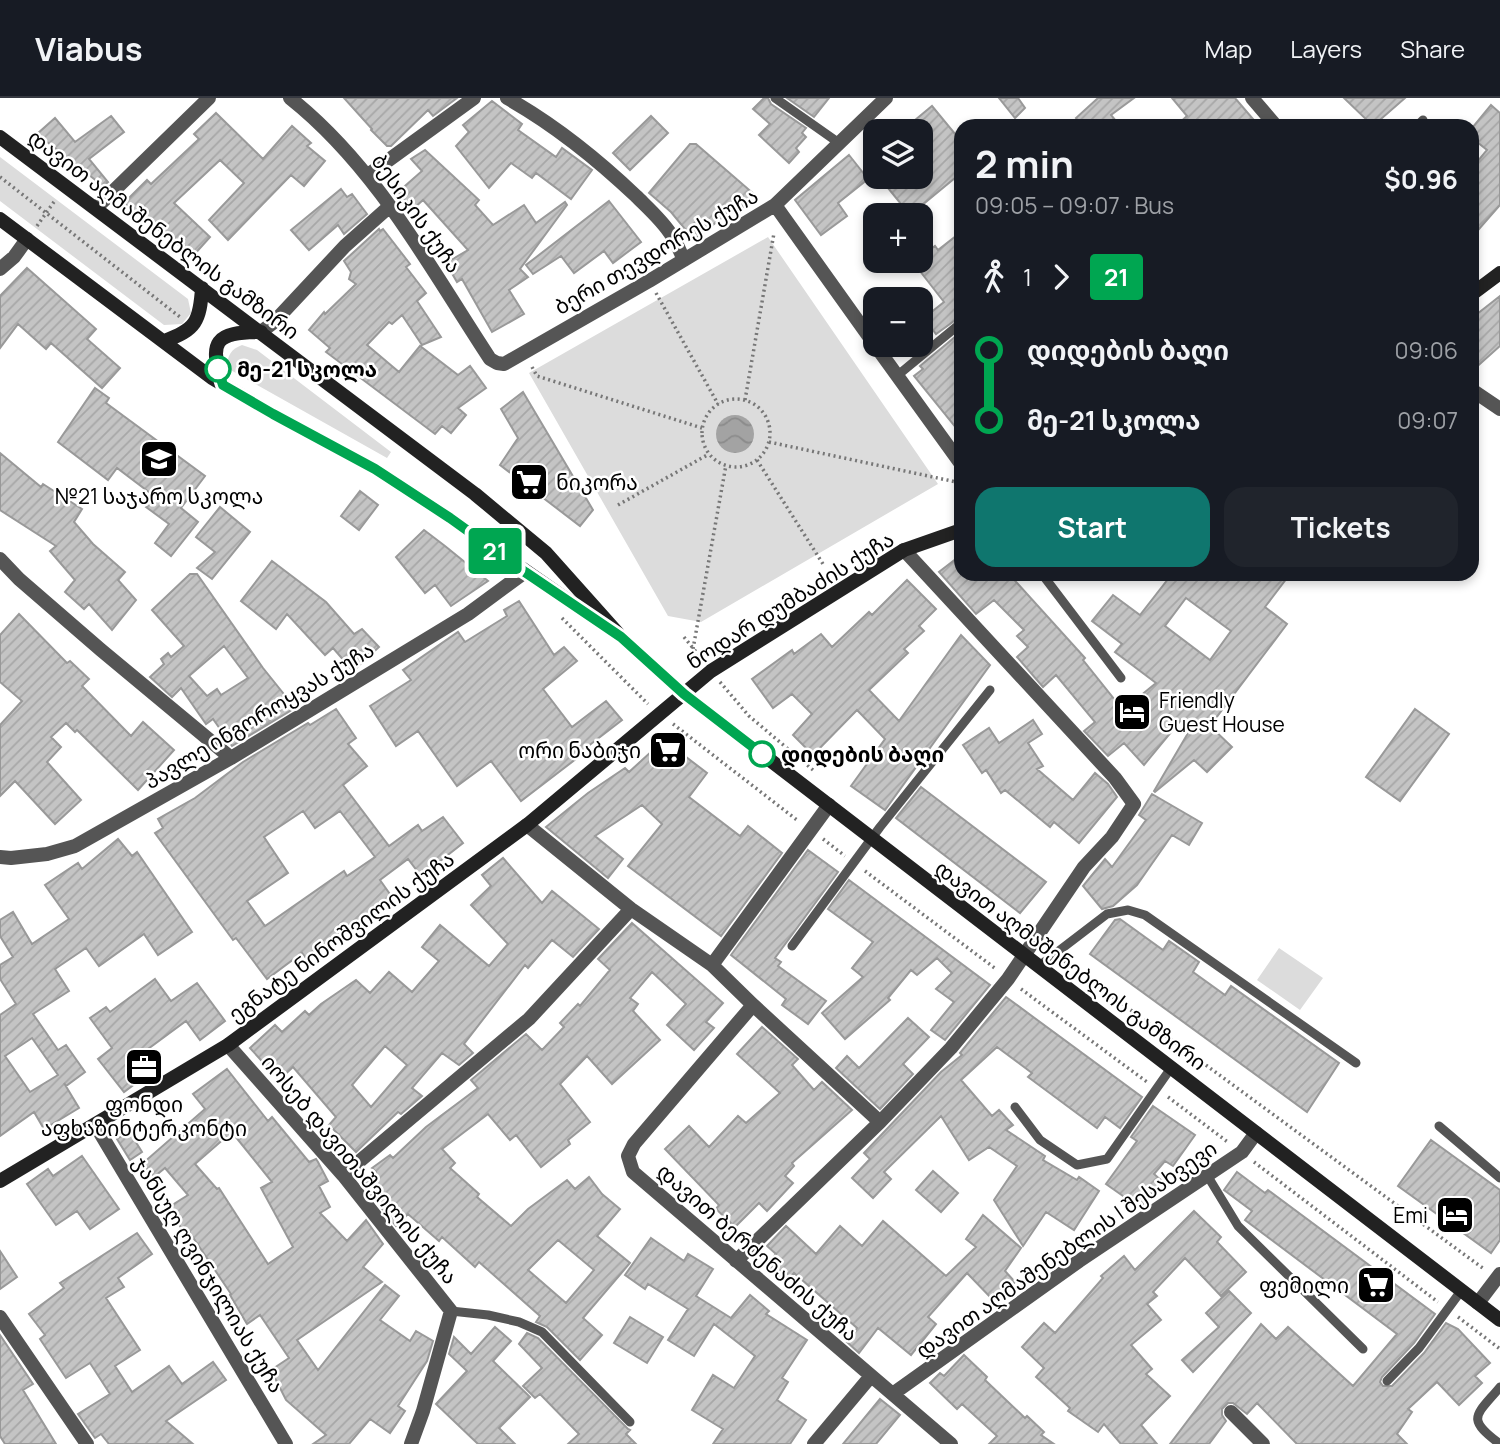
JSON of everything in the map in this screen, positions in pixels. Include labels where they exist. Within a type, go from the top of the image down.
[{"type":"main road","name":"დავით აღმაშენებლის გამზირი","points":[[0,137],[475,494],[546,553],[621,637],[684,694],[1500,1320]]},
{"type":"main road","name":"დავით აღმაშენებლის გამზირი","points":[[0,219],[223,385],[375,469],[621,637]]},
{"type":"main road","points":[[1479,290],[1500,273]]},
{"type":"main road","points":[[164,341],[179,336],[192,327],[201,314],[202,288]]},
{"type":"main road","points":[[223,385],[215,361],[215,351],[222,338],[234,332],[261,332]]},
{"type":"main road","name":"ნოდარ დუმბაძის ქუჩა","points":[[684,694],[711,671],[904,550],[954,532]]},
{"type":"main road","name":"ეგნატე ნინოშვილის ქუჩა","points":[[0,1181],[228,1045],[527,825],[684,694]]},
{"type":"street","points":[[96,208],[209,98]]},
{"type":"street","name":"ბესიკის ქუჩა","points":[[290,98],[320,122],[368,175],[490,359],[497,363]]},
{"type":"street","points":[[368,175],[474,98]]},
{"type":"street","points":[[508,98],[551,125],[616,178],[673,236],[684,260]]},
{"type":"street","name":"ბერი თევდორეს ქუჩა","points":[[497,363],[504,364],[775,205],[886,98]]},
{"type":"street","points":[[1252,98],[1270,119]]},
{"type":"street","points":[[775,205],[863,328]]},
{"type":"street","points":[[261,332],[345,246],[390,206]]},
{"type":"street","points":[[0,269],[14,257],[27,239]]},
{"type":"street","points":[[884,357],[954,445]]},
{"type":"street","points":[[1479,395],[1500,409]]},
{"type":"street","points":[[736,1261],[880,1122],[951,1048],[1008,979],[1084,867],[1112,837],[1134,804],[1115,778],[904,550]]},
{"type":"street","points":[[0,559],[90,642],[231,758]]},
{"type":"street","name":"პავლე ინგოროყვას ქუჩა","points":[[0,857],[47,855],[75,846],[231,758],[468,614],[525,572]]},
{"type":"street","points":[[712,965],[829,805]]},
{"type":"street","points":[[527,825],[631,909],[712,965],[880,1122]]},
{"type":"street","points":[[343,1175],[529,1019],[631,909]]},
{"type":"street","name":"დავით ბერძენაძის ქუჩა","points":[[753,1005],[634,1144],[628,1156],[634,1172],[951,1444]]},
{"type":"street","name":"იოსებ დავითაშვილის ქუჩა","points":[[228,1045],[343,1175],[451,1311],[411,1444]]},
{"type":"street","name":"ჯანსუღ ღვინჯილიას ქუჩა","points":[[96,1126],[286,1444]]},
{"type":"street","name":"დავით აღმაშენებლის I შესახვევი","points":[[894,1393],[1079,1261],[1242,1152],[1256,1133]]},
{"type":"street","points":[[1478,1303],[1498,1276]]},
{"type":"street","points":[[0,1317],[87,1444]]},
{"type":"street","points":[[814,1444],[871,1376]]},
{"type":"street","points":[[1231,1412],[1263,1444]]},
{"type":"lane","points":[[775,98],[839,143]]},
{"type":"lane","points":[[898,375],[954,329]]},
{"type":"lane","points":[[1047,581],[1121,678]]},
{"type":"lane","points":[[792,946],[872,838],[990,690]]},
{"type":"lane","points":[[1039,966],[1107,914],[1128,910],[1145,915],[1356,1063]]},
{"type":"lane","points":[[1015,1107],[1041,1140],[1077,1165],[1107,1159],[1171,1068]]},
{"type":"lane","points":[[1439,1126],[1500,1178]]},
{"type":"lane","points":[[1207,1175],[1238,1226],[1363,1349]]},
{"type":"lane","points":[[1387,1381],[1419,1348],[1461,1291]]},
{"type":"lane","points":[[451,1311],[520,1322],[541,1332],[629,1422]]},
{"type":"lane","points":[[1500,1387],[1476,1420],[1480,1429],[1500,1444]]},
{"type":"path","points":[[0,177],[192,327]]},
{"type":"path","points":[[27,239],[56,199]]},
{"type":"path","points":[[745,400],[775,226],[775,205]]},
{"type":"path","points":[[649,281],[718,404]]},
{"type":"path","points":[[524,352],[537,376],[702,428]]},
{"type":"path","points":[[732,399],[745,400],[758,407],[767,419],[769,442],[757,460],[736,467],[726,466],[709,454],[702,437],[702,428],[705,418],[718,404],[732,399]]},
{"type":"path","points":[[769,442],[954,482]]},
{"type":"path","points":[[618,505],[709,454]]},
{"type":"path","points":[[757,460],[822,564]]},
{"type":"path","points":[[694,649],[726,466]]},
{"type":"path","points":[[684,637],[749,716],[819,775]]},
{"type":"path","points":[[1054,953],[1498,1276]]},
{"type":"shaded area","points":[[0,157],[188,299],[191,313],[182,324],[164,325],[0,201]]},
{"type":"shaded area","points":[[768,237],[938,484],[701,622],[668,616],[529,373]]},
{"type":"shaded area","points":[[242,345],[257,350],[391,452],[387,458],[227,368],[230,353]]},
{"type":"shaded area","points":[[1279,948],[1323,978],[1300,1010],[1257,980]]},
{"type":"water","points":[[735,415],[748,421],[754,434],[748,447],[735,453],[722,447],[716,434],[722,421]]},
{"type":"building","points":[[344,98],[457,98],[433,116],[428,110],[391,146],[387,146]]},
{"type":"building","points":[[764,98],[768,98],[771,104],[806,128],[802,133],[806,137],[796,148],[799,152],[789,163],[759,135],[770,124],[753,109]]},
{"type":"building","points":[[787,98],[829,98],[814,117]]},
{"type":"building","points":[[999,98],[1018,98],[1025,108],[1015,118]]},
{"type":"building","points":[[1098,98],[1134,98],[1111,115],[1114,119],[1076,118]]},
{"type":"building","points":[[1172,98],[1235,98],[1253,119],[1184,119],[1187,116]]},
{"type":"building","points":[[1344,98],[1405,98],[1381,119],[1366,119]]},
{"type":"building","points":[[492,101],[522,124],[518,130],[556,157],[562,148],[592,170],[571,199],[536,173],[532,178],[511,163],[489,188],[456,146],[469,132],[463,125]]},
{"type":"building","points":[[1491,105],[1500,113],[1500,205],[1479,229],[1479,160],[1487,150],[1479,144],[1479,120]]},
{"type":"building","points":[[932,106],[954,133],[954,179],[925,203],[900,203],[889,189],[933,189],[933,119],[916,119]]},
{"type":"building","points":[[216,113],[263,159],[292,126],[311,143],[307,146],[325,161],[304,186],[291,175],[228,240],[209,220],[244,183],[220,160],[174,203],[210,237],[193,256],[124,203],[147,180],[151,184],[199,139],[194,134]]},
{"type":"building","points":[[111,116],[124,132],[89,159],[108,182],[103,186],[37,134],[55,118],[75,142]]},
{"type":"building","points":[[651,116],[668,133],[630,170],[613,153]]},
{"type":"building","points":[[690,144],[696,144],[755,195],[738,212],[734,208],[694,240],[671,212],[649,193]]},
{"type":"building","points":[[425,150],[479,200],[475,205],[493,225],[524,205],[536,223],[565,202],[567,205],[520,269],[528,277],[509,290],[524,314],[492,332],[462,279],[457,282],[446,263],[468,250],[423,200],[413,209],[398,192],[422,171],[411,159]]},
{"type":"building","points":[[849,155],[863,173],[863,183],[838,203],[847,216],[821,235],[795,200]]},
{"type":"building","points":[[341,189],[347,197],[352,194],[367,214],[344,234],[338,225],[309,250],[291,230]]},
{"type":"building","points":[[609,201],[641,242],[613,263],[604,251],[574,273],[561,256],[533,274],[526,265]]},
{"type":"building","points":[[379,229],[383,229],[410,264],[406,267],[426,293],[417,301],[441,337],[422,345],[402,315],[392,324],[389,322],[367,345],[399,372],[420,346],[458,375],[470,366],[486,388],[458,408],[466,415],[451,433],[442,426],[435,434],[326,352],[330,348],[309,330],[324,312],[325,314],[356,284],[349,279],[351,272],[344,261]]},
{"type":"building","points":[[954,237],[954,321],[936,334],[933,330],[933,311],[944,302],[921,273],[933,273],[935,246],[938,250]]},
{"type":"building","points":[[27,268],[96,329],[87,339],[120,368],[102,388],[51,343],[46,349],[18,324],[0,348],[0,296]]},
{"type":"building","points":[[1500,296],[1500,346],[1479,365],[1479,312]]},
{"type":"building","points":[[954,338],[954,425],[914,376],[923,369],[920,366]]},
{"type":"building","points":[[95,388],[109,398],[106,403],[205,476],[181,508],[198,522],[171,556],[155,543],[169,524],[146,507],[154,496],[117,468],[108,480],[58,442]]},
{"type":"building","points":[[523,392],[593,510],[580,526],[500,465],[518,438],[501,409]]},
{"type":"building","points":[[0,453],[41,487],[43,484],[82,509],[74,522],[93,544],[125,572],[118,580],[136,600],[112,630],[89,604],[84,609],[65,592],[75,580],[50,551],[56,546],[0,510]]},
{"type":"building","points":[[360,491],[378,505],[359,530],[341,516]]},
{"type":"building","points":[[220,507],[250,532],[212,579],[197,568],[215,552],[196,537]]},
{"type":"building","points":[[424,530],[488,581],[451,606],[435,585],[425,593],[396,557]]},
{"type":"building","points":[[954,560],[954,581],[1015,581],[1085,658],[1083,660],[1123,710],[1156,683],[1115,652],[1122,644],[1092,621],[1113,595],[1140,615],[1167,581],[1285,581],[1265,607],[1287,624],[1210,726],[1232,747],[1207,772],[1194,760],[1155,792],[1191,728],[1181,720],[1144,765],[1124,743],[1108,756],[1084,731],[1095,722],[1056,675],[1043,687],[1017,657],[1028,647],[1017,636],[1024,630],[994,600],[976,614],[939,572]],"holes":[[[1186,598],[1231,631],[1210,660],[1165,626]]]},
{"type":"building","points":[[272,561],[326,602],[354,634],[362,629],[379,647],[353,671],[333,648],[325,655],[287,614],[276,629],[241,601]]},
{"type":"building","points":[[190,574],[197,574],[263,668],[295,708],[232,746],[213,719],[206,724],[181,688],[172,697],[150,677],[164,664],[161,659],[168,653],[171,657],[184,646],[152,610]],"holes":[[[224,646],[248,678],[221,695],[217,689],[207,696],[189,676]]]},
{"type":"building","points":[[907,580],[936,609],[919,626],[924,631],[904,649],[908,653],[869,690],[899,721],[961,635],[990,665],[885,810],[851,786],[885,739],[857,710],[813,755],[793,735],[812,714],[792,694],[773,708],[752,679],[792,650],[794,654],[821,634],[832,647],[869,612],[872,615]]},
{"type":"building","points":[[519,601],[554,655],[564,647],[577,661],[543,689],[572,727],[606,701],[622,720],[521,801],[491,761],[457,786],[418,731],[396,746],[370,706],[411,680],[403,670],[458,632],[465,642],[507,616],[504,610]]},
{"type":"building","points":[[19,614],[67,663],[70,661],[89,679],[82,686],[131,736],[143,722],[174,750],[138,790],[77,730],[75,732],[66,723],[51,737],[61,747],[47,762],[81,800],[55,824],[15,781],[0,796],[0,725],[22,701],[0,682],[0,635]]},
{"type":"building","points":[[336,709],[356,738],[348,744],[367,766],[343,785],[389,846],[418,825],[422,831],[443,817],[463,843],[421,876],[408,859],[380,880],[392,897],[306,958],[302,953],[267,979],[236,938],[233,940],[155,833],[163,828],[158,819],[195,798],[243,762],[308,723],[310,725]],"holes":[[[303,811],[315,828],[340,811],[375,857],[347,876],[344,871],[265,926],[247,901],[288,873],[264,837]]]},
{"type":"building","points":[[1415,709],[1449,734],[1400,801],[1366,777]]},
{"type":"building","points":[[1033,720],[1042,734],[1028,743],[1043,766],[1037,769],[1073,800],[1095,773],[1108,784],[1117,797],[1079,843],[1054,822],[1050,827],[1005,790],[1001,793],[986,770],[982,773],[963,745],[989,728],[999,743]]},
{"type":"building","points":[[664,740],[707,773],[689,797],[740,836],[748,826],[782,853],[721,936],[628,866],[662,824],[642,805],[595,836],[623,859],[608,878],[546,827],[588,793],[625,768],[629,772]]},
{"type":"building","points":[[921,787],[1046,882],[1020,913],[896,818]]},
{"type":"building","points":[[1152,794],[1202,823],[1189,845],[1172,835],[1137,885],[1113,906],[1102,909],[1083,886],[1105,859],[1112,867],[1146,820],[1139,815]]},
{"type":"building","points":[[118,839],[132,856],[137,852],[192,932],[158,955],[144,934],[99,966],[86,948],[55,969],[69,991],[33,1014],[58,1050],[66,1045],[85,1072],[66,1086],[64,1083],[79,1108],[44,1129],[34,1112],[0,1136],[0,1015],[16,1004],[0,979],[0,965],[13,957],[0,936],[0,920],[13,912],[32,944],[69,919],[45,885],[78,863],[82,869]],"holes":[[[32,1038],[58,1075],[30,1092],[5,1056]]]},
{"type":"building","points":[[808,850],[838,872],[775,958],[781,962],[778,966],[826,1001],[808,1024],[782,1005],[786,999],[731,955]]},
{"type":"building","points":[[503,858],[542,903],[552,891],[599,929],[573,957],[552,940],[528,968],[525,965],[464,1044],[473,1053],[459,1065],[442,1053],[412,1088],[422,1096],[401,1114],[398,1112],[356,1152],[329,1125],[336,1117],[293,1067],[279,1080],[250,1048],[275,1025],[282,1032],[305,1011],[309,1015],[356,980],[370,993],[389,972],[412,992],[439,961],[422,947],[440,925],[489,966],[508,944],[471,905],[491,886],[482,875]],"holes":[[[385,1046],[407,1065],[371,1107],[352,1085]]]},
{"type":"building","points":[[849,880],[990,985],[945,1040],[931,1030],[954,1002],[936,989],[952,973],[937,958],[917,975],[911,970],[888,998],[890,1000],[845,1039],[822,1013],[863,977],[852,968],[873,942],[828,909]]},
{"type":"building","points":[[1120,919],[1163,950],[1169,941],[1199,962],[1193,972],[1225,995],[1231,986],[1339,1063],[1307,1112],[1090,954],[1115,920]]},
{"type":"building","points":[[632,923],[723,1003],[706,1022],[714,1028],[694,1050],[667,1025],[686,1004],[652,972],[630,998],[638,1004],[633,1011],[660,1040],[612,1084],[587,1056],[560,1084],[590,1122],[568,1140],[570,1144],[541,1167],[516,1135],[510,1140],[488,1114],[442,1149],[455,1163],[450,1168],[479,1194],[477,1197],[511,1226],[528,1209],[567,1180],[575,1189],[589,1177],[602,1194],[620,1209],[597,1236],[630,1263],[583,1318],[602,1335],[580,1360],[547,1327],[536,1322],[540,1316],[479,1262],[475,1267],[442,1237],[439,1241],[408,1214],[396,1226],[362,1184],[376,1172],[372,1168],[390,1155],[393,1158],[426,1127],[478,1088],[471,1080],[526,1034],[542,1050],[564,1027],[560,1023],[578,1004],[580,1006],[610,970],[598,959]],"holes":[[[558,1240],[594,1270],[566,1303],[528,1270]]]},
{"type":"building","points":[[155,979],[171,1001],[197,983],[225,1021],[200,1040],[186,1021],[148,1049],[160,1065],[124,1092],[98,1059],[112,1048],[90,1018],[106,1007],[110,1012]]},
{"type":"building","points":[[1006,997],[1142,1097],[1120,1128],[1105,1117],[1097,1128],[1028,1077],[1032,1073],[997,1047],[961,1080],[992,1116],[999,1110],[1013,1125],[1006,1130],[1045,1156],[1043,1160],[1077,1180],[1079,1177],[1099,1191],[1074,1230],[1046,1212],[1023,1246],[994,1200],[1017,1166],[989,1147],[969,1160],[941,1116],[884,1172],[891,1179],[873,1198],[852,1178],[870,1159],[864,1153],[941,1072],[962,1055],[960,1053]]},
{"type":"building","points":[[908,1018],[929,1037],[903,1064],[913,1074],[880,1109],[836,1068],[847,1056],[859,1068]]},
{"type":"building","points":[[762,1027],[798,1059],[792,1065],[814,1090],[822,1082],[852,1110],[792,1163],[794,1166],[785,1176],[793,1183],[767,1211],[759,1203],[735,1227],[716,1209],[719,1205],[665,1149],[689,1126],[709,1147],[738,1116],[746,1123],[780,1093],[737,1054]]},
{"type":"building","points":[[227,1069],[268,1121],[272,1117],[309,1162],[316,1159],[318,1162],[328,1181],[319,1186],[330,1207],[320,1213],[347,1241],[366,1220],[383,1244],[363,1267],[382,1282],[297,1340],[318,1370],[385,1285],[399,1296],[380,1320],[410,1341],[416,1331],[433,1341],[427,1361],[398,1406],[405,1411],[390,1433],[370,1419],[349,1444],[313,1444],[326,1435],[286,1400],[271,1370],[289,1358],[260,1315],[247,1324],[231,1294],[188,1230],[184,1233],[169,1207],[188,1195],[165,1168],[154,1177],[142,1164],[205,1109],[193,1094]],"holes":[[[235,1136],[272,1182],[261,1188],[293,1247],[268,1264],[219,1188],[217,1189],[195,1164],[226,1137],[229,1141]]]},
{"type":"building","points":[[1153,1106],[1195,1135],[1173,1166],[1165,1161],[1154,1174],[1162,1181],[1140,1208],[1106,1184],[1137,1141],[1131,1137]]},
{"type":"building","points":[[129,1131],[142,1152],[130,1160],[117,1139]]},
{"type":"building","points":[[1431,1140],[1500,1190],[1500,1240],[1491,1253],[1398,1186]]},
{"type":"building","points":[[82,1156],[119,1209],[90,1229],[77,1211],[56,1225],[27,1184],[48,1169],[53,1176]]},
{"type":"building","points":[[933,1171],[958,1193],[941,1212],[916,1190]]},
{"type":"building","points":[[1237,1172],[1265,1193],[1268,1190],[1435,1314],[1414,1343],[1382,1377],[1380,1382],[1383,1386],[1392,1386],[1424,1353],[1446,1323],[1458,1329],[1490,1363],[1475,1376],[1482,1383],[1459,1405],[1437,1382],[1408,1409],[1412,1412],[1397,1434],[1407,1444],[1297,1444],[1257,1403],[1247,1414],[1233,1403],[1228,1403],[1222,1409],[1226,1421],[1209,1444],[1170,1444],[1261,1324],[1276,1339],[1288,1327],[1353,1386],[1397,1334],[1245,1220],[1252,1211],[1224,1190]]},
{"type":"building","points":[[1194,1211],[1221,1237],[1217,1242],[1246,1272],[1221,1296],[1185,1258],[1153,1292],[1157,1296],[1147,1304],[1161,1320],[1131,1345],[1152,1369],[1146,1374],[1170,1396],[1141,1425],[1157,1444],[1121,1444],[1104,1424],[1098,1432],[1068,1411],[1070,1408],[1036,1377],[1044,1368],[1022,1347],[1044,1323],[1055,1333],[1103,1278],[1101,1276],[1124,1256],[1135,1270]]},
{"type":"building","points":[[983,1215],[1021,1248],[1005,1271],[1015,1282],[995,1302],[967,1273],[928,1317],[936,1324],[911,1355],[878,1328],[859,1353],[847,1342],[857,1328],[794,1273],[785,1283],[766,1265],[776,1254],[767,1246],[786,1226],[816,1254],[840,1226],[862,1246],[883,1221],[946,1276],[976,1247],[966,1239]]},
{"type":"building","points":[[137,1233],[152,1254],[118,1278],[124,1287],[106,1298],[140,1350],[115,1366],[132,1392],[169,1366],[182,1384],[213,1362],[226,1380],[166,1421],[193,1444],[109,1444],[101,1434],[95,1438],[78,1414],[110,1394],[90,1363],[66,1378],[40,1339],[45,1335],[29,1314],[64,1288],[60,1283]]},
{"type":"building","points":[[651,1238],[684,1261],[688,1254],[713,1269],[696,1296],[731,1318],[750,1295],[769,1311],[766,1314],[807,1340],[782,1378],[788,1382],[777,1400],[806,1420],[790,1444],[713,1444],[723,1429],[692,1410],[713,1375],[734,1388],[755,1356],[714,1324],[694,1356],[668,1340],[688,1309],[648,1284],[645,1289],[625,1275]]},
{"type":"building","points":[[0,1251],[17,1277],[0,1289]]},
{"type":"building","points":[[1229,1291],[1251,1313],[1193,1372],[1182,1360],[1219,1327],[1206,1313]]},
{"type":"building","points":[[630,1317],[663,1337],[647,1363],[614,1343]]},
{"type":"building","points":[[495,1327],[511,1341],[493,1361],[530,1397],[499,1428],[515,1444],[478,1444],[436,1404],[467,1371],[449,1354],[454,1337],[471,1354]]},
{"type":"building","points":[[527,1333],[538,1338],[630,1430],[626,1434],[636,1444],[568,1444],[579,1434],[540,1394],[535,1398],[523,1386],[542,1368],[519,1344]]},
{"type":"building","points":[[0,1335],[33,1384],[23,1390],[56,1444],[5,1444],[0,1436]]},
{"type":"building","points":[[964,1355],[987,1377],[985,1380],[1044,1432],[1041,1435],[1054,1444],[989,1444],[997,1436],[962,1404],[957,1409],[930,1383],[940,1373],[944,1376]]},
{"type":"building","points":[[880,1399],[900,1415],[876,1444],[843,1444]]},
{"type":"bus line","name":"21","points":[[218,369],[223,385],[375,469],[621,637],[684,694],[762,754]]},
{"type":"place","name":"მე-21 სკოლა","points":[[218,369]]},
{"type":"place","name":"№21 საჯარო სკოლა","points":[[159,459]]},
{"type":"place","name":"ნიკორა","points":[[529,482]]},
{"type":"place","name":"Friendly Guest House","points":[[1132,712]]},
{"type":"place","name":"ორი ნაბიჯი","points":[[668,750]]},
{"type":"place","name":"დიდების ბაღი","points":[[762,754]]},
{"type":"place","name":"ფონდი აფხაზინტერკონტი","points":[[144,1067]]},
{"type":"place","name":"Emi","points":[[1455,1215]]},
{"type":"place","name":"ფემილი","points":[[1376,1285]]}]
